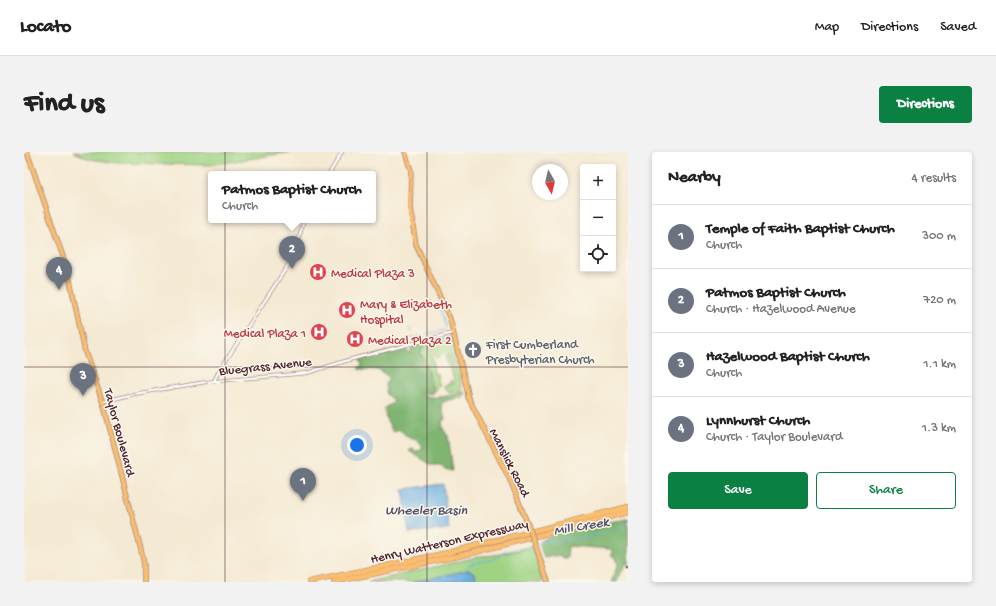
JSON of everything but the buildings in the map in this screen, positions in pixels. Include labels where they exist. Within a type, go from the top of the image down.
[{"type":"highway","name":"Henry Watterson Expressway","points":[[308,582],[447,553],[628,506]]},
{"type":"highway","name":"Henry Watterson Expressway","points":[[334,582],[468,554],[627,512]]},
{"type":"main road","name":"Taylor Boulevard","points":[[27,152],[68,271],[86,356],[97,382],[143,559],[144,582]]},
{"type":"main road","name":"Manslick Road","points":[[405,152],[411,171],[410,208],[416,245],[439,295],[453,333],[469,398],[514,487],[548,582]]},
{"type":"street","points":[[331,171],[342,152]]},
{"type":"street","points":[[214,381],[294,256],[303,223]]},
{"type":"street","name":"Bluegrass Avenue","points":[[102,402],[134,394],[214,381],[306,373],[352,359],[453,333]]},
{"type":"green space","points":[[74,152],[292,152],[210,165],[119,163],[90,159]]},
{"type":"green space","points":[[447,337],[452,338],[458,365],[456,366],[449,355],[444,354],[436,358],[429,345],[432,341]]},
{"type":"green space","points":[[424,343],[427,344],[433,359],[434,374],[439,374],[437,377],[440,386],[436,388],[434,393],[426,372],[427,363],[420,353],[424,346],[423,344],[417,345]]},
{"type":"green space","points":[[423,344],[424,346],[420,353],[432,385],[432,394],[421,392],[422,394],[437,397],[464,392],[466,395],[461,398],[447,400],[441,404],[445,419],[442,421],[443,429],[448,436],[453,471],[444,469],[440,465],[432,465],[409,451],[412,449],[416,451],[422,450],[422,445],[416,440],[409,438],[400,430],[393,432],[390,426],[386,417],[385,408],[394,401],[387,394],[386,384],[390,379],[378,370],[358,369],[362,364],[360,360],[363,358],[405,348],[409,354],[414,345]]},
{"type":"green space","points":[[445,357],[449,357],[454,368],[458,369],[462,390],[449,393],[443,386],[453,383],[454,379]]},
{"type":"green space","points":[[628,519],[628,564],[625,564],[617,582],[611,582],[618,564],[615,557],[612,556],[612,549],[568,546],[567,558],[562,558],[560,555],[544,558],[539,543],[545,538],[567,530]]},
{"type":"green space","points":[[532,547],[543,582],[368,582],[482,556],[501,554]]},
{"type":"water","name":"Wheeler Basin","points":[[443,484],[449,529],[409,533],[403,489]]},
{"type":"water","points":[[469,570],[476,576],[474,581],[413,582]]},
{"type":"waterway","points":[[440,307],[446,328]]},
{"type":"waterway","points":[[410,328],[412,332]]},
{"type":"waterway","points":[[427,334],[445,330]]},
{"type":"waterway","points":[[409,339],[422,336]]},
{"type":"waterway","name":"Mill Creek","points":[[539,545],[543,541],[584,538],[628,526]]},
{"type":"waterway","name":"Mill Creek","points":[[466,571],[468,566],[471,564],[495,559],[504,552],[533,546]]},
{"type":"place","name":"Patmos Baptist Church","points":[[292,269]]},
{"type":"place","name":"Medical Plaza 3","points":[[318,272]]},
{"type":"place","name":"Lynnhurst Church","points":[[59,290]]},
{"type":"place","name":"Mary & Elizabeth Hospital","points":[[347,310]]},
{"type":"place","name":"Medical Plaza 1","points":[[319,332]]},
{"type":"place","name":"Medical Plaza 2","points":[[355,339]]},
{"type":"place","name":"First Cumberland Presbyterian Church","points":[[473,350]]},
{"type":"place","name":"Hazelwood Baptist Church","points":[[83,396]]},
{"type":"place","name":"Temple of Faith Baptist Church","points":[[303,501]]}]
